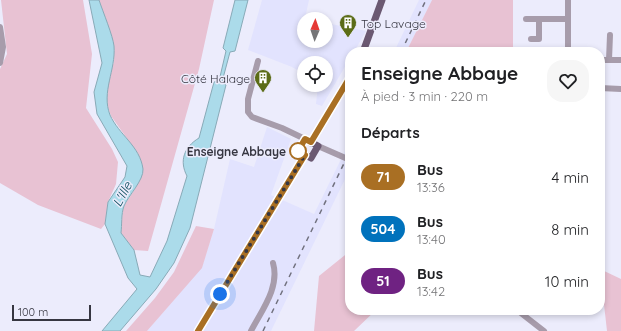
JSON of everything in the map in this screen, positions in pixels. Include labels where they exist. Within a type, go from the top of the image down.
[{"type":"main road","points":[[364,47],[382,0]]},
{"type":"main road","points":[[308,141],[318,146],[311,158],[298,151],[308,141],[345,85]]},
{"type":"main road","points":[[198,331],[305,155]]},
{"type":"street","points":[[568,0],[568,47]]},
{"type":"street","points":[[526,19],[568,19]]},
{"type":"street","points":[[539,19],[539,39]]},
{"type":"street","points":[[0,27],[3,47],[0,63]]},
{"type":"street","points":[[609,60],[610,35]]},
{"type":"street","points":[[531,38],[546,39]]},
{"type":"street","points":[[605,60],[621,60]]},
{"type":"street","points":[[258,61],[248,99],[248,112],[252,117],[282,128],[308,141]]},
{"type":"street","points":[[605,88],[621,89]]},
{"type":"street","points":[[318,146],[345,158]]},
{"type":"street","points":[[251,331],[274,286],[275,271],[273,263]]},
{"type":"street","points":[[523,315],[544,331]]},
{"type":"shaded area","points":[[1,0],[83,0],[92,54],[86,108],[112,149],[118,162],[116,184],[108,202],[105,224],[101,229],[38,205],[0,183],[0,69],[7,54]]},
{"type":"shaded area","points":[[99,0],[214,0],[199,69],[148,251],[134,250],[121,233],[123,207],[135,189],[133,147],[111,116],[107,105],[107,88],[114,61],[114,45]]},
{"type":"shaded area","points":[[262,0],[309,0],[306,12],[297,12],[297,48],[333,48],[333,24],[366,31],[357,47],[345,47],[345,67],[333,87],[333,56],[297,56],[297,70],[248,50]]},
{"type":"shaded area","points":[[419,0],[432,0],[408,47],[396,47]]},
{"type":"shaded area","points":[[432,0],[513,0],[513,47],[408,47]]},
{"type":"shaded area","points":[[317,92],[330,92],[322,106],[316,104]]},
{"type":"shaded area","points":[[267,127],[291,139],[271,195],[314,214],[345,151],[345,179],[271,331],[147,331],[202,267],[214,229],[230,159],[254,167]]},
{"type":"shaded area","points":[[196,226],[214,229],[202,268],[147,331],[126,331],[155,298],[174,272]]},
{"type":"shaded area","points":[[345,255],[345,315],[371,315],[354,331],[314,331],[319,276]]},
{"type":"shaded area","points":[[605,271],[621,279],[621,331],[607,331],[605,313]]},
{"type":"water","name":"L'Ille","points":[[89,0],[99,0],[114,46],[113,64],[107,98],[110,115],[134,147],[143,169],[141,178],[124,206],[121,233],[134,250],[140,275],[150,277],[167,241],[187,176],[183,165],[184,155],[190,146],[199,138],[214,82],[219,81],[226,51],[223,48],[235,0],[248,0],[235,51],[230,52],[222,82],[226,85],[190,228],[174,263],[156,289],[120,331],[102,331],[137,289],[128,278],[105,224],[108,202],[125,177],[127,166],[97,114],[94,92],[102,63]]},
{"type":"railway","points":[[403,47],[426,0]]},
{"type":"railway","points":[[263,331],[345,161]]},
{"type":"bus line","name":"71","points":[[198,331],[305,155],[298,151],[305,139],[311,142],[345,85]]},
{"type":"place","name":"Top Lavage","points":[[348,38]]},
{"type":"place","name":"Côté Halage","points":[[263,93]]},
{"type":"place","name":"Enseigne Abbaye","points":[[298,151]]},
{"type":"route","points":[[220,294],[305,155],[298,151]]}]
